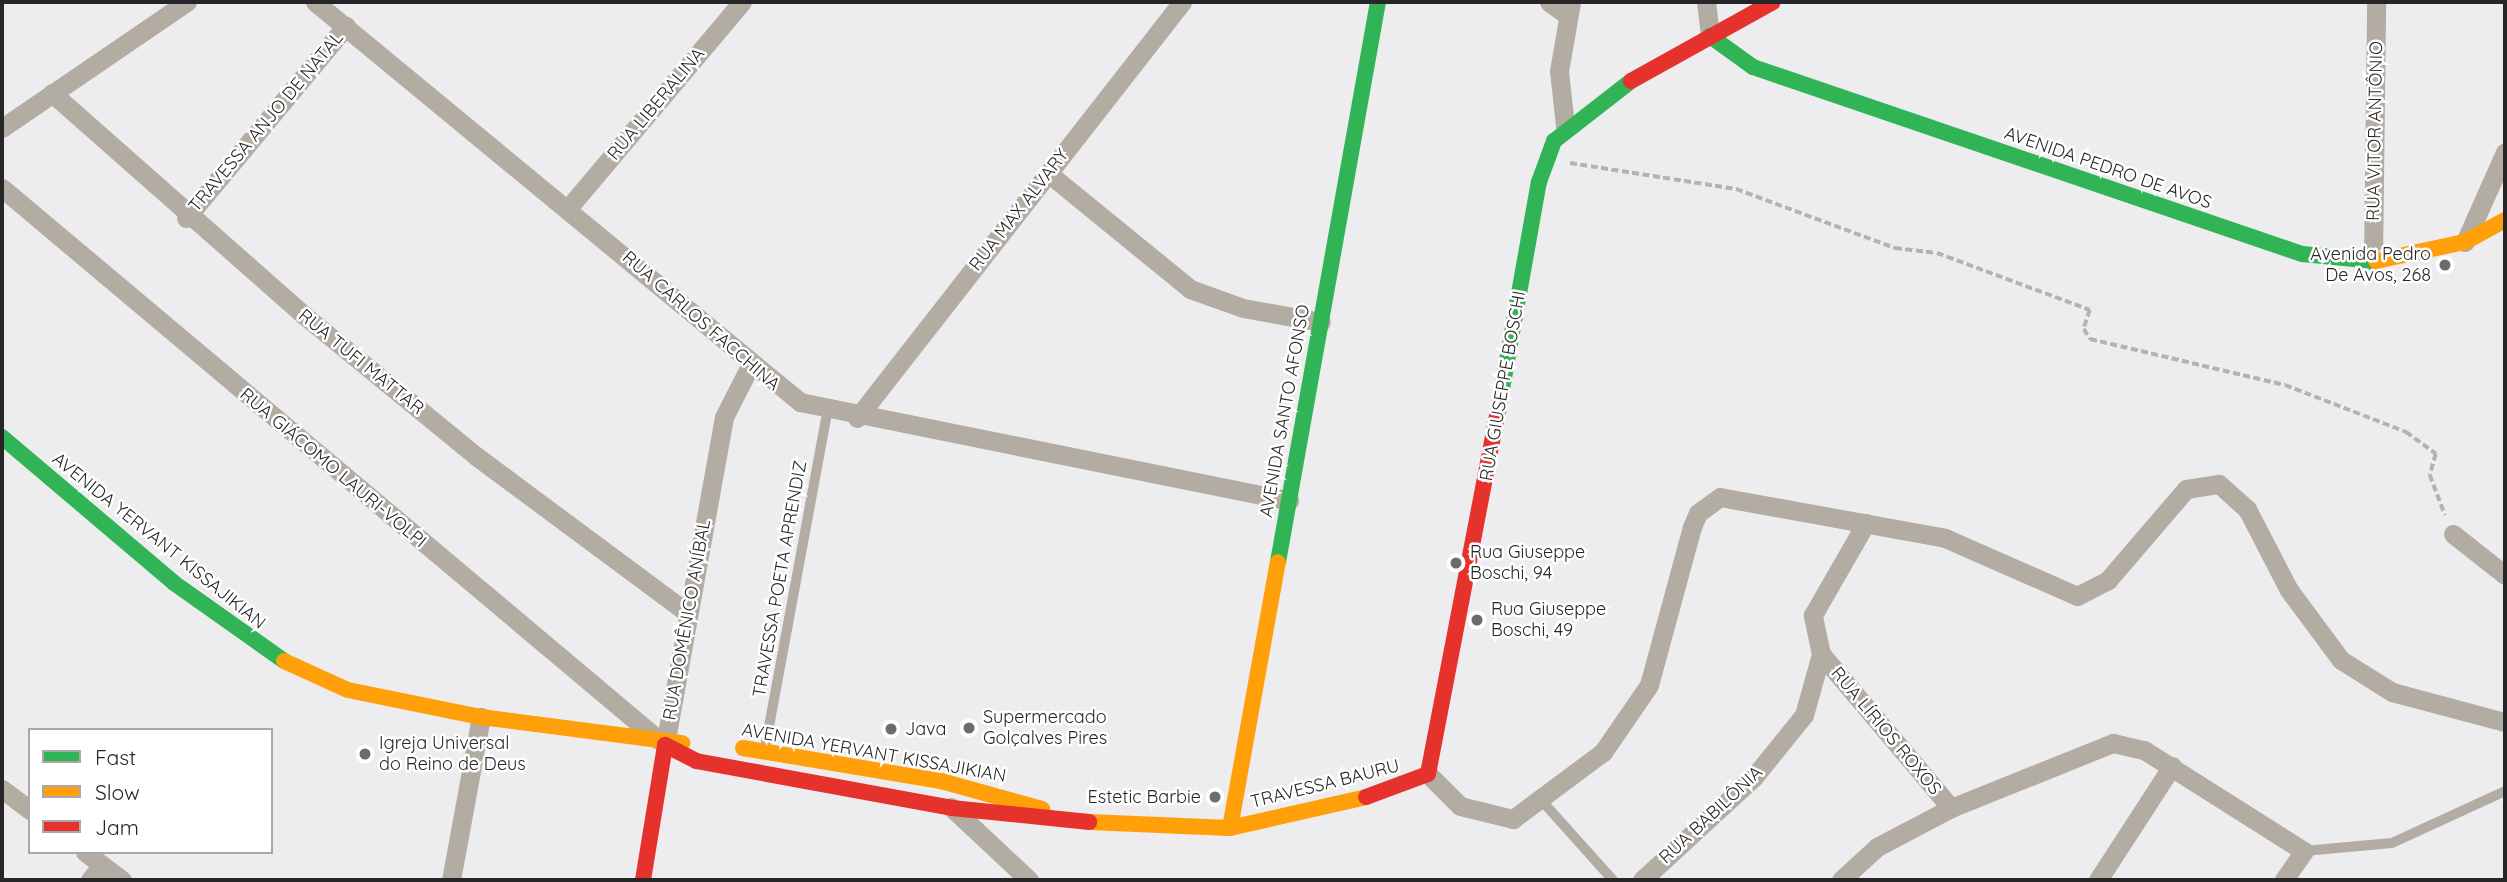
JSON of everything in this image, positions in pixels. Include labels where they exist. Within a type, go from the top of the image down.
[{"type":"main road","name":"AVENIDA SANTO AFONSO","points":[[1230,828],[1378,2]]},
{"type":"main road","points":[[1565,125],[1710,36],[1773,2]]},
{"type":"main road","name":"AVENIDA PEDRO DE AVOS","points":[[1710,36],[1753,67],[2266,243],[2373,261],[2465,242],[2505,220]]},
{"type":"main road","name":"RUA GIUSEPPE BOSCHI","points":[[1427,774],[1547,159],[1565,125]]},
{"type":"main road","name":"AVENIDA YERVANT KISSAJIKIAN","points":[[2,437],[174,583],[297,670],[348,690],[481,717],[665,745],[697,742]]},
{"type":"main road","name":"AVENIDA YERVANT KISSAJIKIAN","points":[[665,745],[696,761],[952,808],[1158,829],[1230,828]]},
{"type":"main road","name":"RUA DOMÊNICO ANÍBAL","points":[[643,880],[665,745]]},
{"type":"main road","name":"AVENIDA YERVANT KISSAJIKIAN","points":[[724,746],[941,781],[1073,820]]},
{"type":"main road","name":"TRAVESSA BAURU","points":[[1230,828],[1379,794],[1427,774]]},
{"type":"street","points":[[2,128],[187,2]]},
{"type":"street","name":"RUA CARLOS FACCHINA","points":[[314,2],[570,206],[750,366],[800,402],[827,412],[1289,501]]},
{"type":"street","name":"RUA LIBERALINA","points":[[570,206],[742,2]]},
{"type":"street","name":"RUA MAX ALVARY","points":[[858,418],[1182,2]]},
{"type":"street","points":[[1549,2],[1570,9],[1559,71],[1565,125]]},
{"type":"street","points":[[1706,2],[1710,36]]},
{"type":"street","name":"RUA VITOR ANTÔNIO","points":[[2373,261],[2376,2]]},
{"type":"street","name":"TRAVESSA ANJO DE NATAL","points":[[186,218],[346,26]]},
{"type":"street","name":"RUA TUFI MATTAR","points":[[52,93],[186,218],[476,456],[685,612]]},
{"type":"street","points":[[2465,242],[2505,152]]},
{"type":"street","points":[[1048,173],[1190,289],[1243,308],[1321,322]]},
{"type":"street","name":"RUA GIÁCOMO LAURI-VOLPI","points":[[2,188],[665,745]]},
{"type":"street","name":"RUA DOMÊNICO ANÍBAL","points":[[665,745],[685,612],[724,417],[750,366]]},
{"type":"street","points":[[1427,774],[1460,806],[1495,819],[1513,819],[1542,801],[1603,752],[1630,719],[1653,673],[1692,527],[1709,501],[1736,497],[1945,538],[2067,593],[2086,595],[2108,579],[2186,489],[2219,484],[2247,509],[2289,590],[2341,660],[2392,692],[2505,722]]},
{"type":"street","name":"RUA BABILÔNIA","points":[[1642,880],[1785,741],[1804,715],[1821,654],[1814,636],[1820,596],[1866,523]]},
{"type":"street","points":[[2453,534],[2505,575]]},
{"type":"street","name":"RUA LÍRIOS ROXOS","points":[[1821,654],[1951,808]]},
{"type":"street","points":[[451,880],[481,717]]},
{"type":"street","points":[[1841,880],[1877,847],[1951,808],[2102,745],[2127,745],[2172,766],[2304,851],[2284,880]]},
{"type":"street","points":[[2098,880],[2172,766]]},
{"type":"street","points":[[941,781],[952,808],[1029,880]]},
{"type":"street","points":[[2,789],[28,808]]},
{"type":"street","points":[[86,854],[96,873],[122,880]]},
{"type":"lane","name":"TRAVESSA POETA APRENDIZ","points":[[764,751],[827,412]]},
{"type":"lane","points":[[2304,851],[2392,843],[2505,791]]},
{"type":"lane","points":[[1542,801],[1613,880]]},
{"type":"path","points":[[1547,159],[1736,189],[2090,310],[2084,329],[2090,339],[2285,386],[2406,432],[2436,454],[2430,475],[2453,534]]},
{"type":"traffic: fast","points":[[1278,562],[1378,2]]},
{"type":"traffic: fast","points":[[1710,36],[1753,67],[2302,254],[2376,261]]},
{"type":"traffic: fast","points":[[1497,417],[1539,182],[1554,141],[1631,81]]},
{"type":"traffic: fast","points":[[2,437],[174,583],[284,661]]},
{"type":"traffic: slow","points":[[2376,261],[2465,242],[2505,220]]},
{"type":"traffic: slow","points":[[1230,828],[1278,562]]},
{"type":"traffic: slow","points":[[284,661],[348,690],[481,717],[682,743]]},
{"type":"traffic: slow","points":[[743,748],[941,781],[1042,809]]},
{"type":"traffic: slow","points":[[1089,822],[1230,828],[1366,797]]},
{"type":"traffic: jam","points":[[1631,81],[1773,2]]},
{"type":"traffic: jam","points":[[1366,797],[1428,774],[1497,417]]},
{"type":"traffic: jam","points":[[665,745],[696,761],[952,808],[1089,822]]},
{"type":"traffic: jam","points":[[643,880],[665,745]]},
{"type":"place","name":"Avenida Pedro De Avos, 268","points":[[2445,265]]},
{"type":"place","name":"Rua Giuseppe Boschi, 94","points":[[1456,563]]},
{"type":"place","name":"Rua Giuseppe Boschi, 49","points":[[1477,620]]},
{"type":"place","name":"Supermercado Golçalves Pires","points":[[969,728]]},
{"type":"place","name":"Java","points":[[891,729]]},
{"type":"place","name":"Igreja Universal do Reino de Deus","points":[[365,754]]},
{"type":"place","name":"Estetic Barbie","points":[[1215,797]]}]
